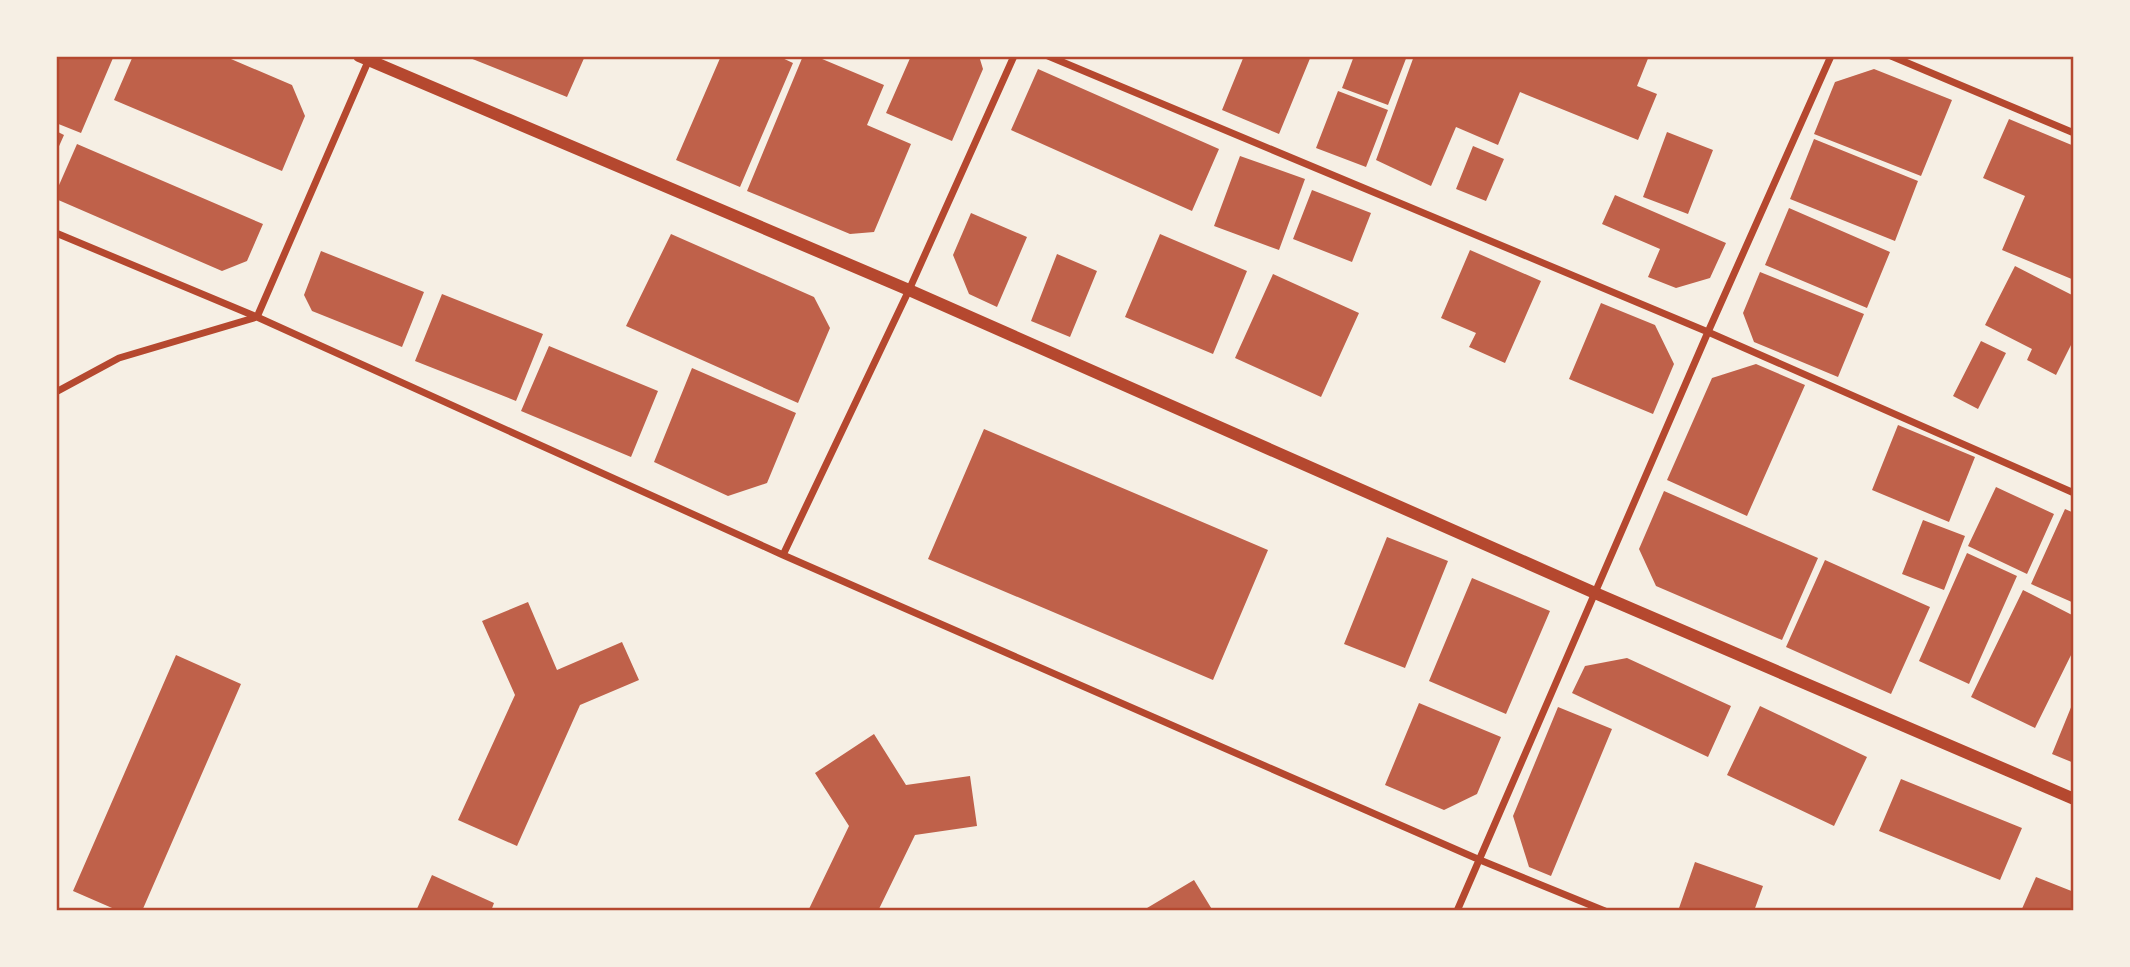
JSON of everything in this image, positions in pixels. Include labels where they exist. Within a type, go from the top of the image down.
[{"type":"street","points":[[783,555],[909,290],[1014,56]]},
{"type":"street","points":[[1048,56],[1708,332],[2074,493]]},
{"type":"street","points":[[1457,911],[1831,56]]},
{"type":"street","points":[[1892,56],[2074,133]]},
{"type":"street","points":[[257,317],[366,57],[909,290],[1595,593],[2074,799]]},
{"type":"street","points":[[56,233],[257,317],[783,555],[1480,860],[1605,911]]},
{"type":"street","points":[[56,392],[119,358],[257,317]]},
{"type":"building","points":[[56,56],[113,58],[81,133],[56,123]]},
{"type":"building","points":[[133,56],[224,56],[292,85],[305,116],[282,171],[114,100]]},
{"type":"building","points":[[465,56],[585,56],[567,97]]},
{"type":"building","points":[[721,56],[778,56],[793,63],[740,187],[676,160]]},
{"type":"building","points":[[803,56],[815,56],[884,85],[867,125],[911,144],[874,232],[850,234],[747,191]]},
{"type":"building","points":[[911,56],[979,56],[983,69],[952,141],[886,113]]},
{"type":"building","points":[[1244,56],[1311,56],[1279,134],[1222,110]]},
{"type":"building","points":[[1354,56],[1407,56],[1388,105],[1342,88]]},
{"type":"building","points":[[1414,56],[1649,56],[1637,86],[1657,94],[1638,140],[1520,92],[1498,145],[1456,127],[1431,186],[1376,160]]},
{"type":"building","points":[[1038,69],[1219,149],[1192,211],[1011,130]]},
{"type":"building","points":[[1874,69],[1952,100],[1921,176],[1814,134],[1835,82]]},
{"type":"building","points":[[1338,91],[1388,110],[1366,167],[1316,148]]},
{"type":"building","points":[[2009,119],[2074,146],[2074,280],[2002,250],[2025,196],[1983,178]]},
{"type":"building","points":[[56,131],[64,135],[56,153]]},
{"type":"building","points":[[1667,132],[1713,150],[1688,214],[1643,197]]},
{"type":"building","points":[[1814,139],[1918,181],[1895,241],[1790,199]]},
{"type":"building","points":[[77,144],[263,224],[247,261],[222,271],[56,199],[56,192]]},
{"type":"building","points":[[1473,146],[1504,159],[1486,201],[1456,189]]},
{"type":"building","points":[[1240,156],[1305,179],[1279,250],[1214,226]]},
{"type":"building","points":[[1312,190],[1371,213],[1352,262],[1293,239]]},
{"type":"building","points":[[1615,195],[1726,243],[1710,278],[1676,288],[1648,277],[1660,249],[1602,224]]},
{"type":"building","points":[[1789,208],[1890,252],[1867,308],[1765,265]]},
{"type":"building","points":[[971,213],[1027,237],[997,307],[969,294],[953,255]]},
{"type":"building","points":[[671,234],[814,297],[830,328],[798,403],[626,326]]},
{"type":"building","points":[[1160,234],[1247,271],[1213,354],[1125,317]]},
{"type":"building","points":[[1470,250],[1541,281],[1505,363],[1469,347],[1476,333],[1441,318]]},
{"type":"building","points":[[321,251],[424,292],[402,347],[312,311],[304,295]]},
{"type":"building","points":[[1057,254],[1097,271],[1070,337],[1031,321]]},
{"type":"building","points":[[2015,266],[2074,296],[2074,339],[2056,375],[2027,360],[2032,349],[1985,325]]},
{"type":"building","points":[[1760,272],[1864,314],[1838,377],[1754,342],[1743,313]]},
{"type":"building","points":[[1273,274],[1359,313],[1321,397],[1235,358]]},
{"type":"building","points":[[442,294],[543,334],[516,401],[415,361]]},
{"type":"building","points":[[1601,303],[1655,325],[1674,364],[1653,414],[1569,379]]},
{"type":"building","points":[[1981,341],[2006,353],[1978,409],[1953,396]]},
{"type":"building","points":[[549,346],[658,391],[631,457],[521,411]]},
{"type":"building","points":[[1756,364],[1805,385],[1747,516],[1667,480],[1712,378]]},
{"type":"building","points":[[692,368],[796,413],[767,483],[728,496],[654,462]]},
{"type":"building","points":[[1898,425],[1975,457],[1949,522],[1872,490]]},
{"type":"building","points":[[984,429],[1268,550],[1213,680],[928,559]]},
{"type":"building","points":[[1996,487],[2054,514],[2027,574],[1968,546]]},
{"type":"building","points":[[1664,491],[1818,558],[1782,640],[1656,586],[1639,549]]},
{"type":"building","points":[[2065,509],[2074,513],[2074,603],[2031,584]]},
{"type":"building","points":[[1923,520],[1965,536],[1944,590],[1902,574]]},
{"type":"building","points":[[1387,537],[1448,561],[1405,668],[1344,644]]},
{"type":"building","points":[[1967,553],[2017,576],[1969,684],[1919,661]]},
{"type":"building","points":[[1825,560],[1930,607],[1891,694],[1786,647]]},
{"type":"building","points":[[1472,578],[1550,611],[1506,714],[1429,681]]},
{"type":"building","points":[[2023,590],[2074,616],[2074,649],[2035,728],[1971,697]]},
{"type":"building","points":[[528,602],[557,670],[622,642],[639,680],[580,705],[517,846],[458,820],[515,695],[482,621]]},
{"type":"building","points":[[176,655],[241,684],[142,911],[119,911],[73,891]]},
{"type":"building","points":[[1627,658],[1731,706],[1708,757],[1572,693],[1585,666]]},
{"type":"building","points":[[2074,700],[2074,763],[2052,754]]},
{"type":"building","points":[[1419,703],[1501,737],[1477,794],[1444,810],[1385,785]]},
{"type":"building","points":[[1760,706],[1867,757],[1834,826],[1727,775]]},
{"type":"building","points":[[1558,707],[1612,729],[1551,876],[1529,867],[1513,816]]},
{"type":"building","points":[[874,734],[906,785],[970,776],[977,826],[915,835],[878,911],[808,911],[849,826],[815,773]]},
{"type":"building","points":[[1901,779],[2022,828],[2000,880],[1879,831]]},
{"type":"building","points":[[1695,862],[1763,886],[1754,911],[1678,911]]},
{"type":"building","points":[[432,875],[494,903],[491,911],[416,911]]},
{"type":"building","points":[[2036,877],[2074,892],[2074,911],[2021,911]]},
{"type":"building","points":[[1194,880],[1213,911],[1142,911]]}]
